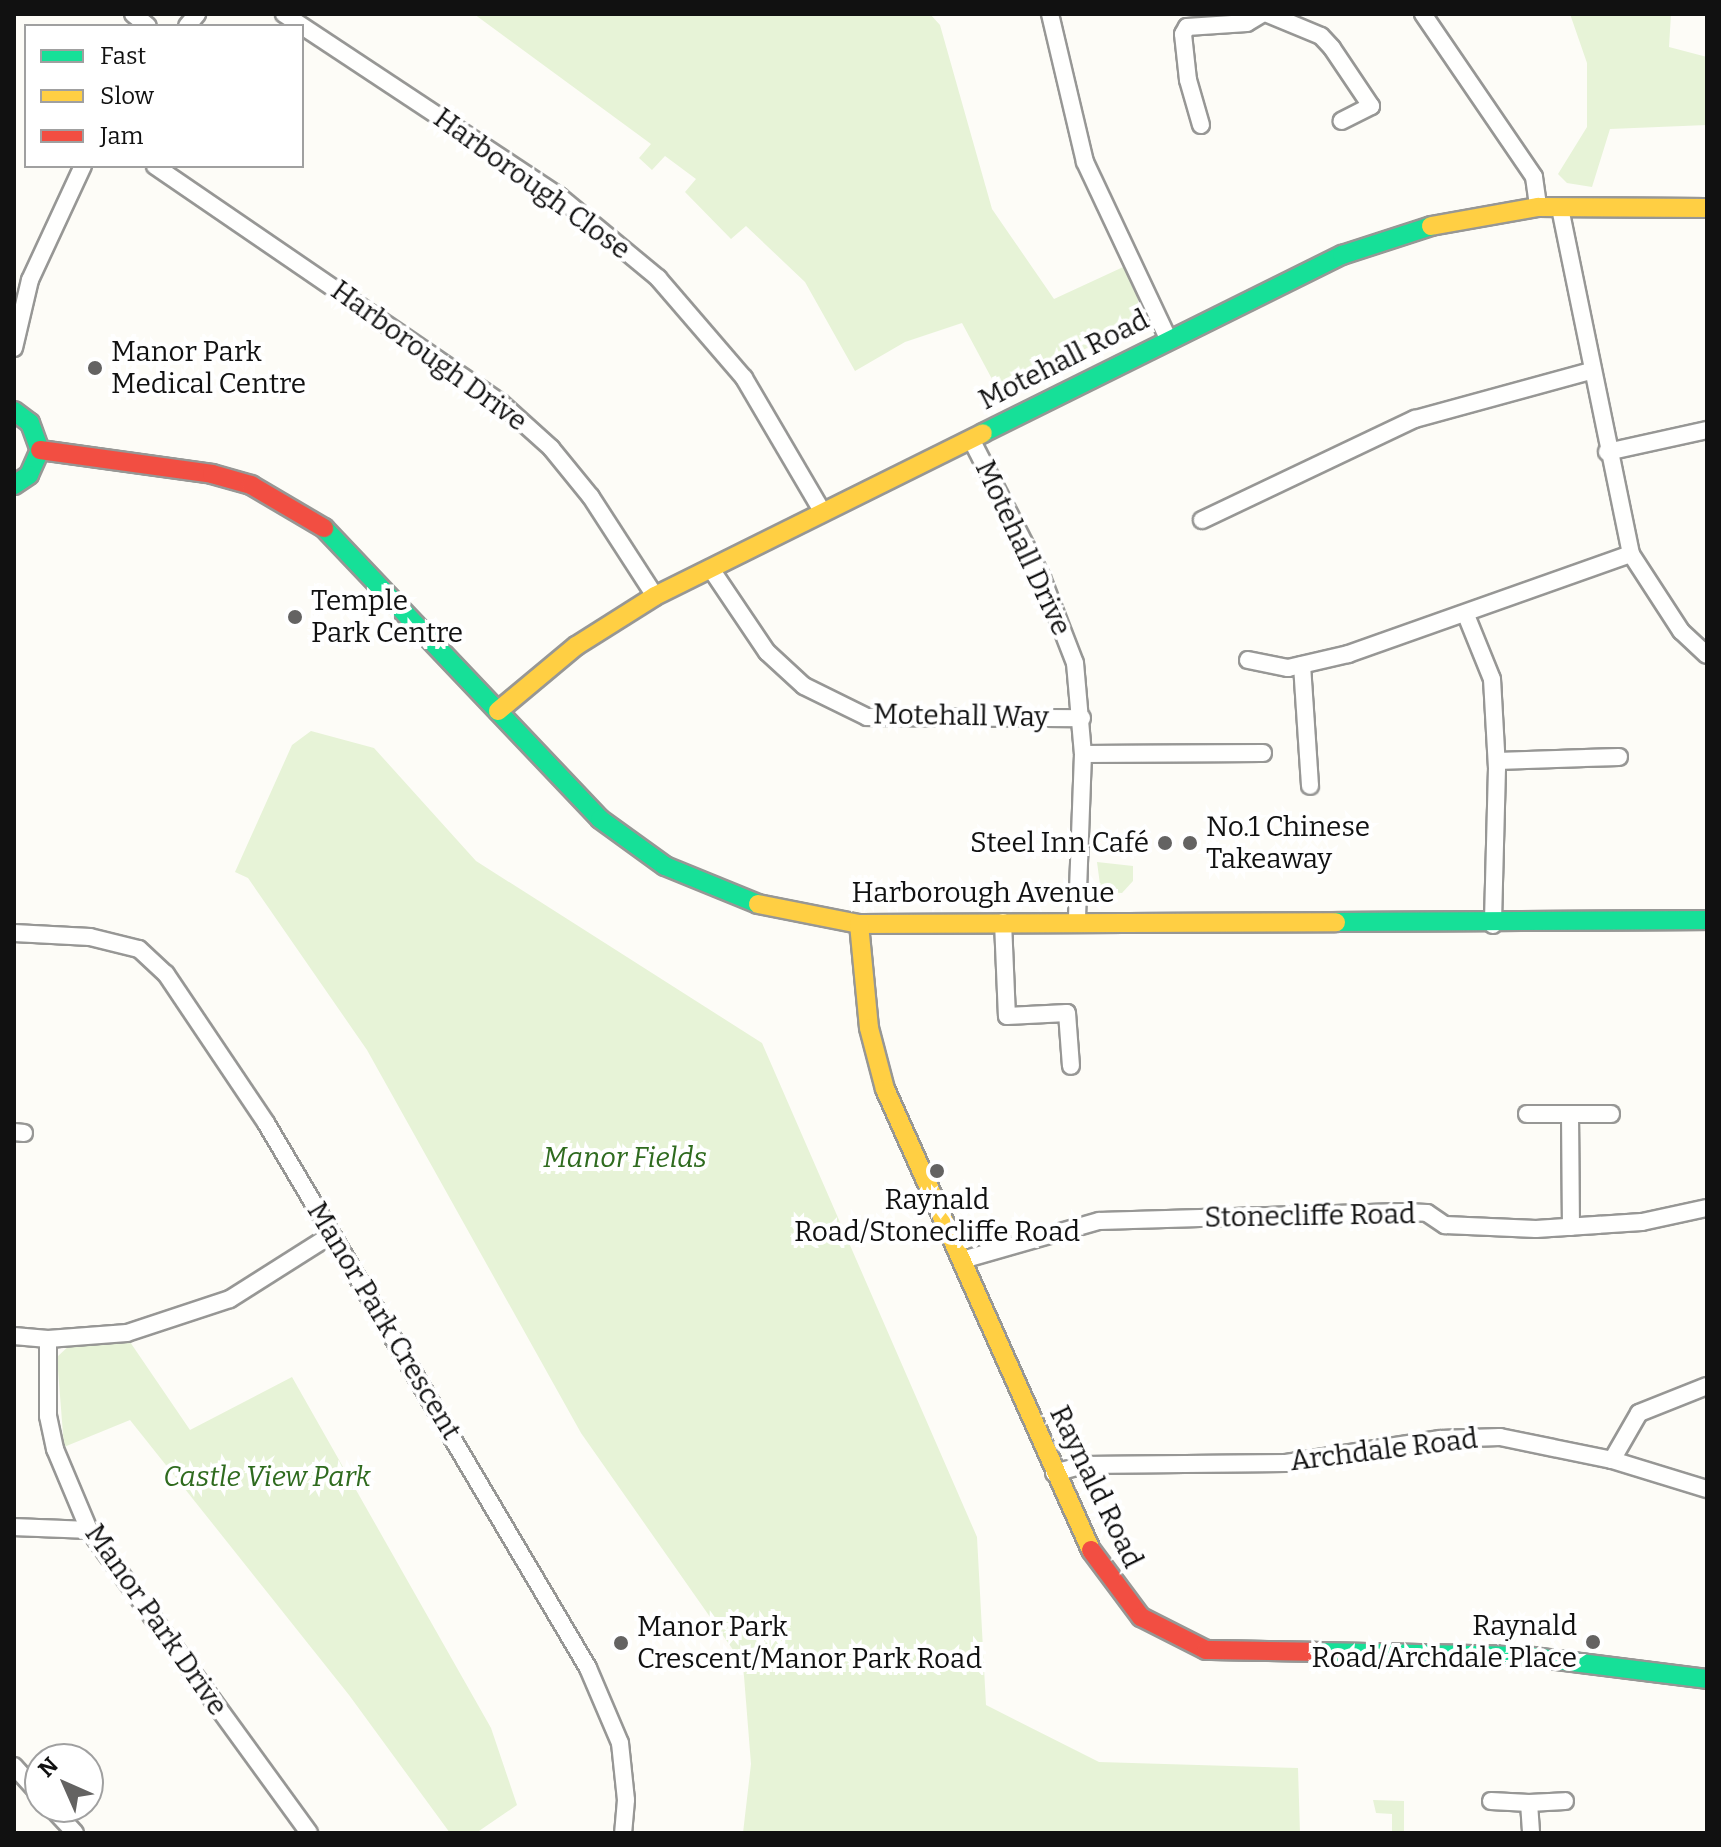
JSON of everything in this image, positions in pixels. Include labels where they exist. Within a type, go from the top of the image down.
[{"type":"street","points":[[1050,14],[1085,162],[1168,338]]},
{"type":"street","points":[[1201,125],[1188,80],[1183,34],[1187,27],[1247,23],[1262,14]]},
{"type":"street","points":[[1268,14],[1321,36],[1332,48],[1371,106],[1342,121]]},
{"type":"street","points":[[1423,14],[1534,177],[1538,207]]},
{"type":"street","name":"Harborough Close","points":[[304,27],[559,196],[658,278],[744,378],[822,511]]},
{"type":"street","points":[[14,348],[30,280],[82,168]]},
{"type":"street","name":"Harborough Drive","points":[[158,168],[500,402],[551,448],[591,497],[655,596]]},
{"type":"street","name":"Motehall Road","points":[[498,711],[576,646],[655,596],[1168,338],[1342,255],[1411,230],[1538,207],[1707,208]]},
{"type":"street","points":[[1560,208],[1607,452],[1631,554],[1681,631],[1707,655]]},
{"type":"street","points":[[1202,520],[1415,419],[1591,371]]},
{"type":"street","points":[[14,411],[30,423],[40,450],[29,475],[14,485]]},
{"type":"street","points":[[1607,452],[1707,430]]},
{"type":"street","name":"Motehall Drive","points":[[971,439],[1062,624],[1075,663],[1083,754],[1077,920]]},
{"type":"street","name":"Harborough Avenue","points":[[40,450],[212,474],[288,503],[347,548],[600,819],[665,866],[751,903],[859,924],[1077,920],[1493,925],[1707,920]]},
{"type":"street","points":[[1248,660],[1288,668],[1302,665],[1466,615],[1631,554]]},
{"type":"street","name":"Motehall Way","points":[[711,569],[767,652],[804,686],[867,717],[1082,718]]},
{"type":"street","points":[[1466,615],[1492,679],[1497,761],[1493,925]]},
{"type":"street","points":[[1302,665],[1310,786]]},
{"type":"street","points":[[1083,754],[1263,753]]},
{"type":"street","points":[[1497,761],[1619,757]]},
{"type":"street","points":[[1003,922],[1007,1016],[1067,1013],[1071,1066]]},
{"type":"street","name":"Raynald Road","points":[[859,924],[869,1028],[885,1089],[1054,1473],[1101,1570],[1119,1595],[1141,1617],[1206,1650],[1525,1656],[1707,1679]]},
{"type":"street","name":"Manor Park Crescent","points":[[14,933],[123,942],[151,958],[266,1123],[588,1668],[620,1743],[626,1800],[623,1833]]},
{"type":"street","points":[[1527,1114],[1611,1114]]},
{"type":"street","points":[[1570,1114],[1571,1227]]},
{"type":"street","name":"Stonecliffe Road","points":[[962,1260],[1099,1221],[1402,1212],[1427,1213],[1445,1225],[1571,1227],[1642,1222],[1707,1208]]},
{"type":"street","points":[[14,1336],[48,1339],[127,1333],[230,1299],[331,1235]]},
{"type":"street","name":"Manor Park Drive","points":[[48,1339],[48,1416],[55,1449],[89,1530],[309,1833]]},
{"type":"street","points":[[1612,1460],[1639,1413],[1707,1386]]},
{"type":"street","name":"Archdale Road","points":[[1054,1473],[1084,1465],[1286,1463],[1470,1437],[1556,1446],[1707,1489]]},
{"type":"street","points":[[14,1527],[89,1530]]},
{"type":"street","points":[[1491,1801],[1565,1801]]},
{"type":"street","points":[[1529,1803],[1531,1833]]},
{"type":"green space","points":[[474,14],[930,14],[940,25],[992,209],[1054,299],[1134,262],[1140,320],[1000,394],[962,323],[905,342],[855,371],[805,282],[746,226],[731,239],[685,192],[696,179],[665,156],[652,170],[639,158],[651,144]]},
{"type":"green space","points":[[1570,14],[1671,14],[1669,47],[1707,57],[1707,125],[1610,129],[1592,187],[1567,183],[1558,174],[1587,127],[1587,63]]},
{"type":"green space","name":"Manor Fields","points":[[311,731],[374,748],[476,861],[762,1043],[977,1537],[986,1705],[1099,1762],[1298,1768],[1300,1833],[743,1833],[751,1764],[743,1664],[581,1433],[367,1050],[248,878],[235,872],[292,745]]},
{"type":"green space","points":[[1097,862],[1133,866],[1133,881],[1122,893],[1101,892]]},
{"type":"green space","name":"Castle View Park","points":[[128,1339],[190,1430],[292,1377],[491,1728],[517,1805],[476,1833],[450,1833],[349,1695],[130,1420],[64,1447],[57,1357],[71,1344]]},
{"type":"green space","points":[[1373,1800],[1404,1801],[1404,1833],[1392,1833],[1392,1814],[1376,1813]]},
{"type":"traffic: fast","points":[[983,433],[1342,255],[1431,226]]},
{"type":"traffic: fast","points":[[14,411],[30,423],[40,450],[29,475],[14,485]]},
{"type":"traffic: fast","points":[[324,528],[600,819],[665,866],[758,904]]},
{"type":"traffic: fast","points":[[1336,922],[1707,920]]},
{"type":"traffic: fast","points":[[1316,1652],[1525,1656],[1707,1679]]},
{"type":"traffic: slow","points":[[1431,226],[1538,207],[1707,208]]},
{"type":"traffic: slow","points":[[498,711],[576,646],[655,596],[983,433]]},
{"type":"traffic: slow","points":[[758,904],[859,924],[1336,922]]},
{"type":"traffic: slow","points":[[859,924],[869,1028],[885,1089],[1091,1550]]},
{"type":"traffic: jam","points":[[40,450],[212,474],[251,485],[324,528]]},
{"type":"traffic: jam","points":[[1091,1550],[1141,1617],[1206,1650],[1316,1652]]},
{"type":"place","name":"Manor Park Medical Centre","points":[[95,368]]},
{"type":"place","name":"Temple Park Centre","points":[[295,617]]},
{"type":"place","name":"Steel Inn Café","points":[[1165,843]]},
{"type":"place","name":"No.1 Chinese Takeaway","points":[[1190,843]]},
{"type":"place","name":"Raynald Road/Stonecliffe Road","points":[[937,1171]]},
{"type":"place","name":"Raynald Road/Archdale Place","points":[[1593,1642]]},
{"type":"place","name":"Manor Park Crescent/Manor Park Road","points":[[621,1643]]}]
